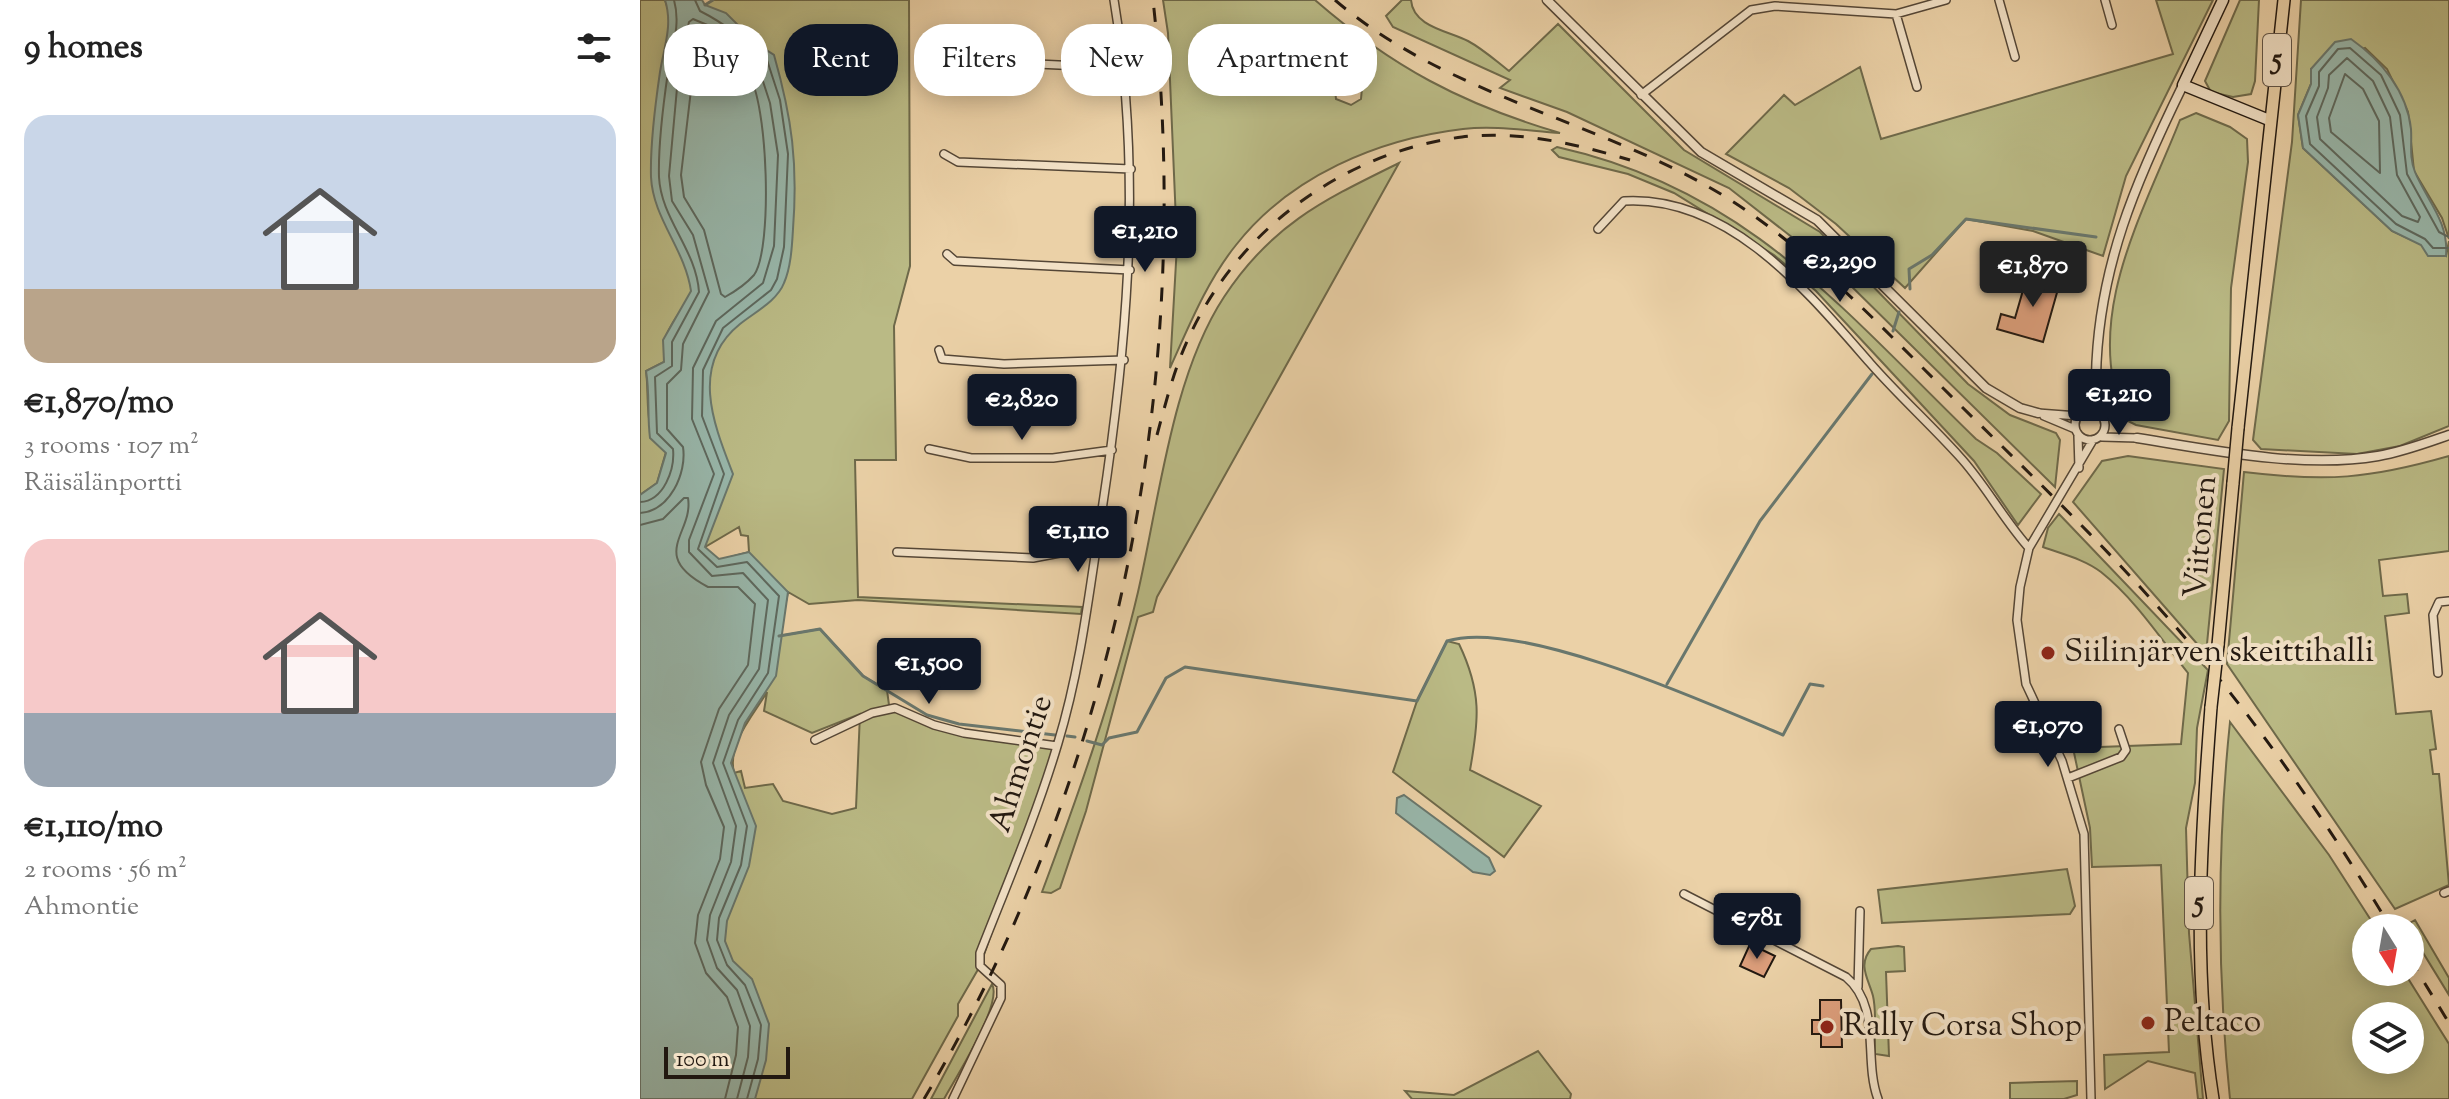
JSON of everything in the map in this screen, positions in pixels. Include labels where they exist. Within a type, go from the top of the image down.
[{"type":"highway","name":"5","points":[[2269,120],[2284,0]]},
{"type":"highway","name":"Viitonen","points":[[2213,1099],[2203,1038],[2199,927],[2211,707],[2269,120]]},
{"type":"main road","points":[[2223,0],[2183,85],[2269,120]]},
{"type":"street","name":"Ahmontie","points":[[1114,0],[1117,24]]},
{"type":"street","points":[[1547,0],[1701,152],[1817,220],[1986,388],[2020,408],[2097,439],[2111,434],[2204,449],[2348,459],[2379,456],[2449,435]]},
{"type":"street","points":[[1641,95],[1751,10],[1802,4],[1896,14],[1946,0]]},
{"type":"street","points":[[1999,0],[2015,57]]},
{"type":"street","points":[[2105,0],[2112,25]]},
{"type":"street","points":[[1896,14],[1917,87]]},
{"type":"street","points":[[2091,1099],[2084,834],[2068,778],[2026,684],[2020,651],[2020,587],[2029,548],[2044,519],[2079,470],[2104,420],[2096,396],[2100,303],[2137,179],[2183,85]]},
{"type":"street","name":"Ahmontie","points":[[953,1099],[1001,998],[1001,985],[980,966],[980,953],[1057,746],[1083,644],[1124,360],[1130,270],[1131,169],[1125,96]]},
{"type":"street","points":[[944,154],[958,162],[1131,169]]},
{"type":"street","points":[[1598,229],[1624,201],[1666,201],[1690,211],[1759,251],[1819,303],[1895,391],[1958,455],[2029,548]]},
{"type":"street","points":[[947,254],[955,261],[1130,270]]},
{"type":"street","points":[[939,350],[942,359],[1004,364],[1124,360]]},
{"type":"street","points":[[2079,470],[2076,431],[2096,377]]},
{"type":"street","points":[[2038,413],[2080,414],[2096,411],[2113,430],[2137,438]]},
{"type":"street","points":[[929,449],[971,458],[1053,458],[1112,450]]},
{"type":"street","points":[[897,552],[1033,558],[1097,546]]},
{"type":"street","points":[[2438,673],[2433,615],[2439,602],[2449,601]]},
{"type":"street","points":[[815,740],[860,717],[895,708],[934,725],[964,733],[1057,746]]},
{"type":"street","points":[[2068,778],[2121,757],[2126,750],[2119,729]]},
{"type":"street","points":[[1684,894],[1846,977],[1858,987],[1865,999],[1871,1071],[1878,1099]]},
{"type":"street","points":[[1858,987],[1860,911]]},
{"type":"green space","points":[[640,0],[665,0],[672,24],[664,24],[664,96],[682,96],[707,280],[683,307],[669,330],[664,341],[664,362],[646,371],[650,426],[653,436],[666,452],[657,483],[640,495]]},
{"type":"green space","points":[[713,0],[909,0],[910,266],[894,326],[896,460],[855,460],[858,597],[1082,607],[1081,614],[858,600],[809,604],[788,592],[779,636],[820,629],[863,676],[887,690],[889,705],[934,725],[1057,746],[980,966],[958,1004],[958,1016],[912,1099],[683,1099],[719,560],[749,552],[748,536],[741,535],[739,527],[705,547],[705,96],[768,96],[768,24],[705,24],[705,5]],"holes":[[[767,692],[764,711],[812,733],[860,714],[856,808],[832,814],[783,801],[773,784],[745,788],[741,771],[734,773],[734,751],[738,741]]]},
{"type":"green space","points":[[1163,0],[1315,0],[1344,24],[1188,24],[1188,96],[1336,96],[1336,99],[1351,105],[1361,96],[1377,96],[1377,48],[1460,96],[1560,133],[1487,128],[1431,134],[1368,152],[1309,181],[1282,199],[1236,245],[1199,304],[1170,368],[1177,245],[1171,96],[1172,24],[1167,24]]},
{"type":"green space","points":[[1402,0],[1411,0],[1413,9],[1425,22],[1474,44],[1509,71],[1558,24],[1684,150],[1820,232],[1968,384],[2010,415],[2056,433],[2060,440],[2055,487],[1839,274],[1729,188],[1567,112],[1500,88],[1510,80],[1393,27],[1386,16]]},
{"type":"green space","points":[[2156,0],[2213,0],[2126,176],[2103,256],[2033,231],[1966,219],[1905,288],[1836,224],[1789,188],[1726,154],[1784,95],[1795,105],[1860,67],[1881,139],[2173,54]]},
{"type":"green space","points":[[2240,0],[2259,0],[2255,81],[2251,94],[2233,97],[2211,92],[2205,81]]},
{"type":"green space","points":[[2301,0],[2449,0],[2449,239],[2442,218],[2414,171],[2408,112],[2387,69],[2365,48],[2311,69],[2311,84],[2298,115],[2303,148],[2392,231],[2446,256],[2449,241],[2449,426],[2400,446],[2357,454],[2261,449],[2253,440],[2292,142]]},
{"type":"green space","points":[[2196,113],[2230,127],[2247,139],[2248,162],[2231,288],[2229,421],[2218,440],[2136,425],[2124,419],[2113,380],[2110,342],[2122,266],[2135,229],[2180,120]]},
{"type":"green space","points":[[1557,147],[1624,166],[1684,192],[1738,224],[1788,260],[1835,301],[1976,439],[1997,453],[2041,494],[2018,525],[1974,461],[1816,291],[1774,255],[1674,193],[1628,174],[1559,157],[1552,150]]},
{"type":"green space","points":[[1399,163],[1157,597],[1153,612],[1138,617],[1086,811],[1060,888],[1051,893],[1042,892],[1107,706],[1138,592],[1179,401],[1206,329],[1242,272],[1281,232],[1323,202]]},
{"type":"green space","points":[[2128,456],[2224,469],[2206,654],[2073,502],[2102,461]]},
{"type":"green space","points":[[2449,456],[2449,551],[2379,560],[2383,596],[2407,594],[2409,613],[2385,616],[2396,714],[2431,711],[2436,749],[2430,750],[2433,774],[2439,774],[2449,885],[2395,909],[2227,664],[2244,472],[2299,477],[2347,476],[2395,470]]},
{"type":"green space","points":[[2059,514],[2208,670],[2197,728],[2195,783],[2186,828],[2189,933],[2203,1099],[2198,1099],[2195,1073],[2148,1061],[2105,1089],[2104,1055],[2169,1052],[2161,865],[2092,867],[2090,828],[2073,748],[2181,744],[2188,673],[2125,594],[2101,572],[2073,557],[2043,547],[2048,528]]},
{"type":"green space","points":[[1447,641],[1459,644],[1475,692],[1477,721],[1470,770],[1541,806],[1504,857],[1393,772],[1417,701]]},
{"type":"green space","points":[[2230,722],[2329,855],[2367,914],[2352,914],[2352,986],[2413,986],[2423,1002],[2352,1002],[2352,1074],[2424,1074],[2424,1004],[2449,1044],[2449,1099],[2230,1099],[2221,958],[2223,816]]},
{"type":"green space","points":[[2067,869],[2075,906],[2070,914],[1882,923],[1878,890]]},
{"type":"green space","points":[[2424,935],[2449,978],[2449,995],[2424,954]]},
{"type":"green space","points":[[1904,947],[1905,971],[1886,972],[1889,1056],[1875,1054],[1874,1003],[1865,961],[1871,949]]},
{"type":"green space","points":[[992,984],[994,994],[991,1007],[967,1058],[944,1099],[931,1099]]},
{"type":"green space","points":[[1538,1051],[1571,1094],[1570,1099],[1412,1099],[1405,1091],[1454,1095]]},
{"type":"green space","points":[[2077,1081],[2077,1095],[2064,1099],[2010,1099],[2010,1083]]},
{"type":"water","points":[[665,0],[702,0],[705,5],[726,13],[737,24],[668,24]]},
{"type":"water","points":[[2351,39],[2382,67],[2404,102],[2411,129],[2413,166],[2441,222],[2446,256],[2428,256],[2421,245],[2392,231],[2303,148],[2298,115],[2311,84],[2311,69],[2335,42]]},
{"type":"water","points":[[664,50],[664,96],[768,96],[768,51],[774,55],[789,121],[794,162],[792,242],[784,283],[771,301],[724,340],[710,377],[713,416],[733,474],[705,547],[719,559],[749,552],[788,592],[776,676],[745,723],[731,763],[756,826],[749,866],[727,921],[725,941],[733,961],[752,979],[769,1024],[766,1060],[755,1099],[640,1099],[640,495],[657,483],[666,453],[650,438],[646,371],[664,362],[663,340],[691,291],[688,276],[653,192],[651,151]]},
{"type":"water","points":[[1404,795],[1489,858],[1495,871],[1490,875],[1473,872],[1396,813],[1397,798]]},
{"type":"building","points":[[2028,273],[2060,282],[2043,342],[1997,329],[2001,314],[2015,318]]},
{"type":"building","points":[[1750,944],[1775,956],[1764,977],[1740,966]]},
{"type":"building","name":"Rally Corsa Shop","points":[[1820,1000],[1841,1000],[1842,1047],[1821,1047],[1821,1034],[1812,1034],[1812,1020],[1820,1020]]},
{"type":"waterway","points":[[705,5],[713,0]]},
{"type":"waterway","points":[[1910,289],[1909,269],[1932,255],[1966,219],[2096,237]]},
{"type":"waterway","points":[[1893,331],[1899,312]]},
{"type":"waterway","points":[[1667,684],[1760,521],[1872,374]]},
{"type":"waterway","points":[[779,636],[820,629],[863,676],[927,715],[959,724],[1055,735]]},
{"type":"waterway","points":[[1087,741],[1102,745],[1109,738],[1137,732],[1166,678],[1185,667],[1417,701],[1447,641],[1479,637],[1566,652],[1664,686],[1783,735],[1810,684],[1823,686]]},
{"type":"waterway","points":[[1067,736],[1075,737]]},
{"type":"railway","points":[[924,1099],[991,973],[1048,842],[1093,707],[1127,568],[1150,427],[1162,284],[1163,142],[1153,0]]},
{"type":"railway","points":[[1335,0],[1382,35],[1433,64],[1648,156],[1700,182],[1750,213],[1806,256],[1858,303],[2034,478],[2159,608],[2223,683],[2282,762],[2382,914]]},
{"type":"railway","points":[[1157,435],[1179,361],[1210,298],[1236,263],[1266,231],[1300,202],[1337,179],[1376,160],[1418,146],[1483,135],[1547,140],[1630,160]]},
{"type":"railway","points":[[2424,982],[2449,1023]]},
{"type":"place","name":"Siilinjärven skeittihalli","points":[[2048,653]]},
{"type":"place","name":"Peltaco","points":[[2148,1023]]},
{"type":"place","name":"Rally Corsa Shop","points":[[1827,1027]]}]
